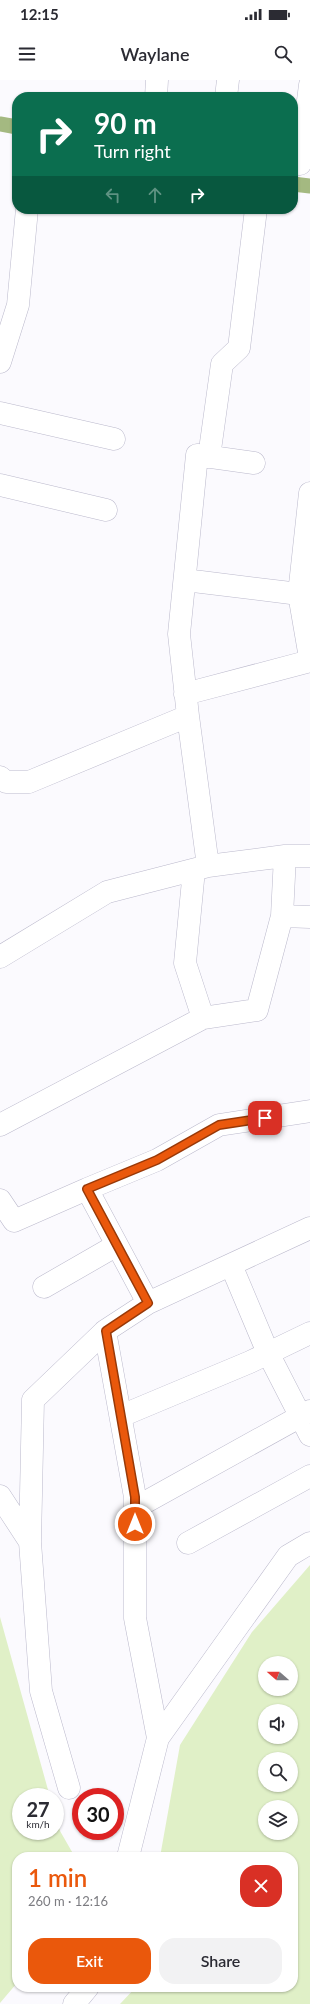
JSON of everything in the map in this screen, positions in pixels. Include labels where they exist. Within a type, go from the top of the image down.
[{"type":"street","points":[[156,92],[157,80]]},
{"type":"street","points":[[227,92],[228,80]]},
{"type":"street","points":[[304,157],[310,85]]},
{"type":"street","points":[[0,362],[18,305],[27,214]]},
{"type":"street","points":[[210,457],[222,364],[239,348],[255,214]]},
{"type":"street","points":[[0,413],[114,439]]},
{"type":"street","points":[[203,1018],[185,963],[201,868],[188,716],[179,634],[197,455],[254,463]]},
{"type":"street","points":[[0,485],[106,510]]},
{"type":"street","points":[[185,694],[310,659],[299,594],[310,493]]},
{"type":"street","points":[[185,580],[299,594]]},
{"type":"street","points":[[0,777],[6,782],[29,782],[188,716]]},
{"type":"street","points":[[0,1124],[203,1018],[256,1010],[282,916],[285,856]]},
{"type":"street","points":[[0,957],[107,892],[201,868],[285,856],[310,856]]},
{"type":"street","points":[[282,916],[310,916]]},
{"type":"street","points":[[0,1200],[14,1221],[157,1160],[219,1125],[310,1111]]},
{"type":"street","points":[[87,1189],[148,1303]]},
{"type":"street","points":[[69,1788],[41,1691],[30,1542],[33,1400],[106,1331],[148,1303],[310,1228]]},
{"type":"street","points":[[44,1287],[117,1245]]},
{"type":"street","points":[[231,1265],[268,1353],[305,1413],[310,1435]]},
{"type":"street","points":[[106,1331],[135,1497],[135,1618],[158,1738]]},
{"type":"street","points":[[121,1416],[268,1353],[310,1333]]},
{"type":"street","points":[[135,1508],[305,1413]]},
{"type":"street","points":[[188,1543],[310,1476]]},
{"type":"street","points":[[0,1496],[30,1542]]},
{"type":"street","points":[[129,1852],[158,1738],[288,1556],[310,1543]]},
{"type":"street","points":[[74,2004],[84,1992]]},
{"type":"green space","points":[[310,1565],[310,2004],[120,2004],[131,1992],[298,1992],[298,1852],[161,1852],[180,1745],[252,1632]]},
{"type":"green space","points":[[0,1617],[48,1788],[12,1788],[12,1840],[64,1840],[64,1838],[72,1852],[12,1852],[12,1989],[0,2003]]},
{"type":"waterway","points":[[0,124],[12,126]]},
{"type":"waterway","points":[[298,185],[310,186]]},
{"type":"route","points":[[135,1524],[135,1497],[106,1331],[148,1303],[87,1189],[157,1160],[219,1125],[265,1118]]}]
